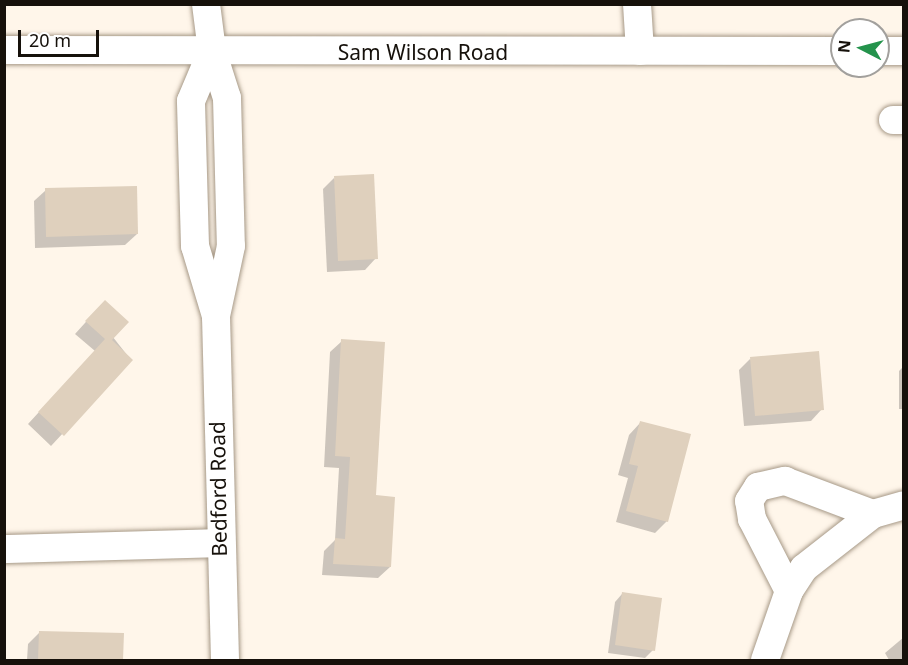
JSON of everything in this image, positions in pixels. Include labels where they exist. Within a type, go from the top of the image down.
[{"type":"street","name":"Bedford Road","points":[[206,4],[212,51],[227,98],[231,246],[216,316],[218,543],[225,660]]},
{"type":"street","points":[[637,4],[640,51]]},
{"type":"street","name":"Sam Wilson Road","points":[[4,50],[830,51]]},
{"type":"street","points":[[789,591],[752,519],[749,501],[758,487],[785,481],[873,514]]},
{"type":"street","points":[[765,660],[789,591],[828,544],[873,514],[903,506]]},
{"type":"street","points":[[4,549],[218,543]]},
{"type":"building","points":[[374,174],[378,259],[338,261],[334,176]]},
{"type":"building","points":[[137,186],[138,234],[46,237],[45,188]]},
{"type":"building","points":[[105,300],[129,322],[112,340],[133,360],[64,436],[38,412],[105,339],[85,321]]},
{"type":"building","points":[[341,339],[385,342],[376,495],[395,497],[391,567],[333,564],[335,538],[345,539],[350,457],[335,456]]},
{"type":"building","points":[[819,351],[824,410],[755,416],[750,357]]},
{"type":"building","points":[[640,421],[691,434],[668,522],[626,511],[638,466],[629,464]]},
{"type":"building","points":[[622,592],[662,598],[655,651],[615,645]]},
{"type":"building","points":[[39,631],[124,633],[123,660],[38,660]]}]
